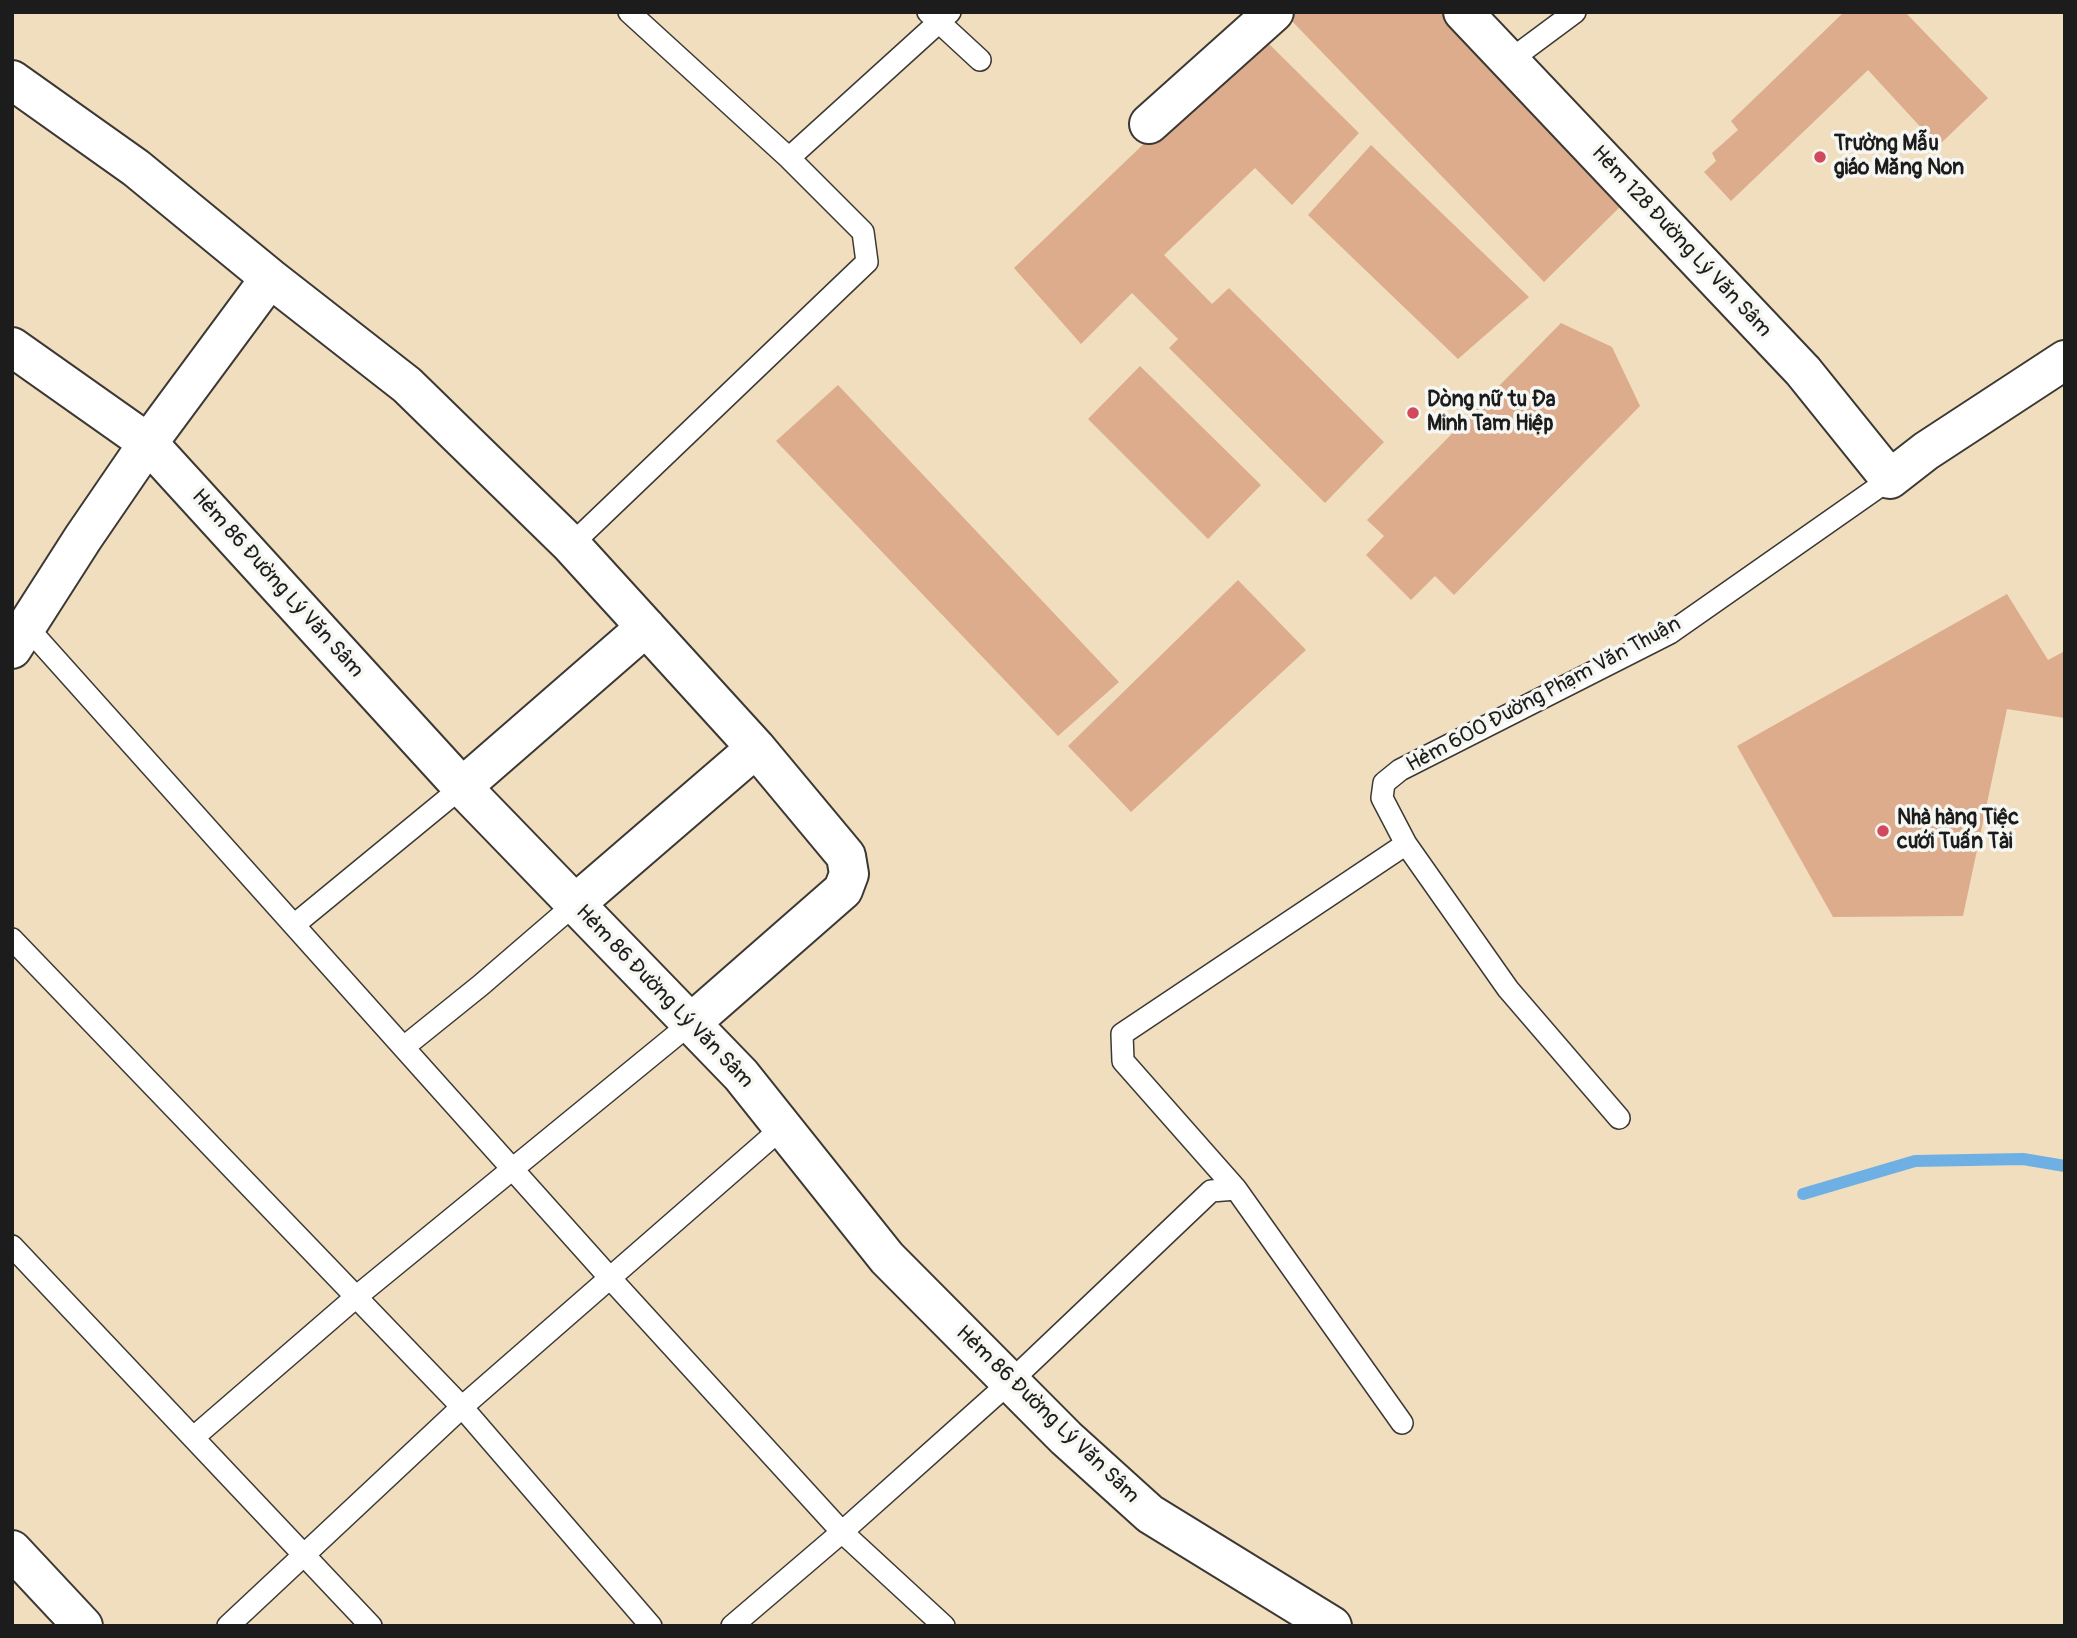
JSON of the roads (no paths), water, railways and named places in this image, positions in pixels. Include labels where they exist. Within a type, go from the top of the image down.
[{"type":"street","points":[[1149,124],[1274,12]]},
{"type":"street","name":"Hẻm 128 Đường Lý Văn Sâm","points":[[1463,12],[1803,371],[1890,479]]},
{"type":"street","points":[[12,80],[136,168],[270,278],[407,385],[570,545],[756,748],[846,856],[849,874],[843,890],[691,1023]]},
{"type":"street","points":[[19,638],[148,443],[270,278]]},
{"type":"street","name":"Hẻm 86 Đường Lý Văn Sâm","points":[[12,347],[148,443],[462,787],[741,1074],[887,1258],[1066,1438],[1150,1514],[1332,1626]]},
{"type":"street","name":"Hẻm 600 Đường Phạm Văn Thuận","points":[[1890,479],[1926,451],[2065,359]]},
{"type":"street","points":[[462,787],[646,627]]},
{"type":"street","points":[[575,904],[756,748]]},
{"type":"street","points":[[12,1550],[83,1626]]},
{"type":"lane","points":[[570,545],[867,262],[863,232],[789,158],[629,12]]},
{"type":"lane","points":[[1508,61],[1574,12]]},
{"type":"lane","points":[[789,158],[938,15],[980,60]]},
{"type":"lane","name":"Hẻm 600 Đường Phạm Văn Thuận","points":[[1619,1118],[1508,989],[1406,844],[1382,798],[1384,783],[1399,770],[1670,633],[1890,479]]},
{"type":"lane","points":[[19,638],[294,925],[842,1532],[944,1626]]},
{"type":"lane","points":[[294,925],[462,787]]},
{"type":"lane","points":[[1402,1423],[1236,1189],[1123,1061],[1122,1034],[1406,844]]},
{"type":"lane","points":[[404,1047],[575,904]]},
{"type":"lane","points":[[12,939],[462,1407],[651,1626]]},
{"type":"lane","points":[[194,1437],[356,1297],[691,1023]]},
{"type":"lane","points":[[228,1626],[462,1407],[783,1127]]},
{"type":"lane","points":[[732,1626],[1010,1382],[1211,1191],[1236,1189]]},
{"type":"lane","points":[[12,1246],[371,1626]]},
{"type":"waterway","points":[[1803,1194],[1915,1161],[2023,1159],[2065,1166]]},
{"type":"place","name":"Trường Mẫu giáo Măng Non","points":[[1820,157]]},
{"type":"place","name":"Dòng nữ tu Đa Minh Tam Hiệp","points":[[1413,413]]},
{"type":"place","name":"Nhà hàng Tiệc cưới Tuấn Tài","points":[[1883,831]]}]
